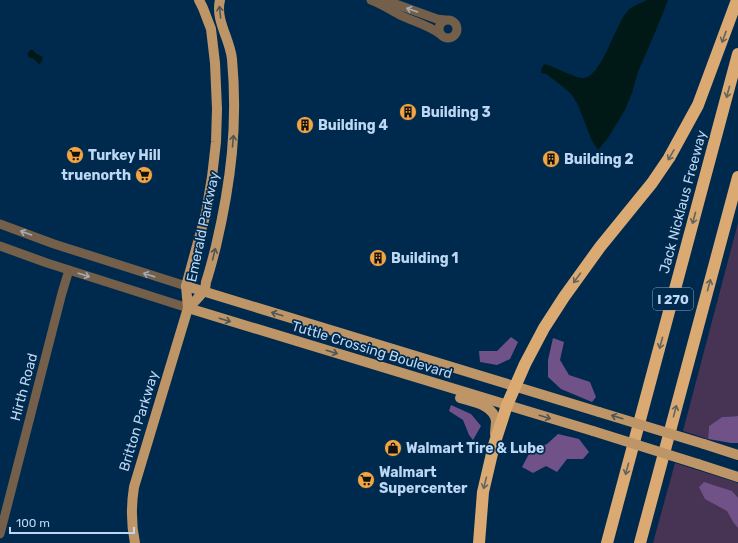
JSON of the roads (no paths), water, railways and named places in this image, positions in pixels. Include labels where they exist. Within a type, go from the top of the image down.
[{"type":"highway","points":[[479,543],[483,492],[494,445],[507,405],[525,364],[544,328],[564,297],[600,247],[652,183],[669,158],[698,105],[737,0]]},
{"type":"highway","name":"Jack Nicklaus Freeway","points":[[607,543],[738,54]]},
{"type":"highway","name":"I 270","points":[[640,543],[738,177]]},
{"type":"main road","name":"Emerald Parkway","points":[[188,308],[186,286],[202,228],[212,177],[216,142],[217,92],[211,29],[199,0]]},
{"type":"main road","name":"Emerald Parkway","points":[[188,308],[204,292],[223,215],[229,180],[234,123],[234,82],[232,56],[219,12],[220,0]]},
{"type":"main road","name":"Tuttle Crossing Boulevard","points":[[186,286],[738,455]]},
{"type":"main road","name":"Tuttle Crossing Boulevard","points":[[188,308],[593,431],[738,477]]},
{"type":"main road","name":"Britton Parkway","points":[[135,543],[131,516],[134,488],[188,308]]},
{"type":"main road","points":[[425,381],[435,389],[484,406],[491,410],[496,421],[494,445]]},
{"type":"street","points":[[375,2],[393,3],[437,19],[450,20],[454,23],[456,32],[453,36],[448,38],[443,37],[430,27],[402,16],[375,2]]},
{"type":"street","points":[[440,34],[438,28],[442,21],[445,20]]},
{"type":"street","name":"Tuttle Crossing Boulevard","points":[[0,224],[61,246],[186,286]]},
{"type":"street","name":"Tuttle Crossing Boulevard","points":[[0,246],[188,308]]},
{"type":"street","name":"Hirth Road","points":[[0,534],[69,270]]},
{"type":"place","name":"Building 3","points":[[408,112]]},
{"type":"place","name":"Building 4","points":[[305,125]]},
{"type":"place","name":"Turkey Hill","points":[[75,155]]},
{"type":"place","name":"Building 2","points":[[551,159]]},
{"type":"place","name":"truenorth","points":[[144,175]]},
{"type":"place","name":"Building 1","points":[[378,258]]},
{"type":"place","name":"Walmart Tire & Lube","points":[[393,448]]},
{"type":"place","name":"Walmart Supercenter","points":[[366,480]]}]
